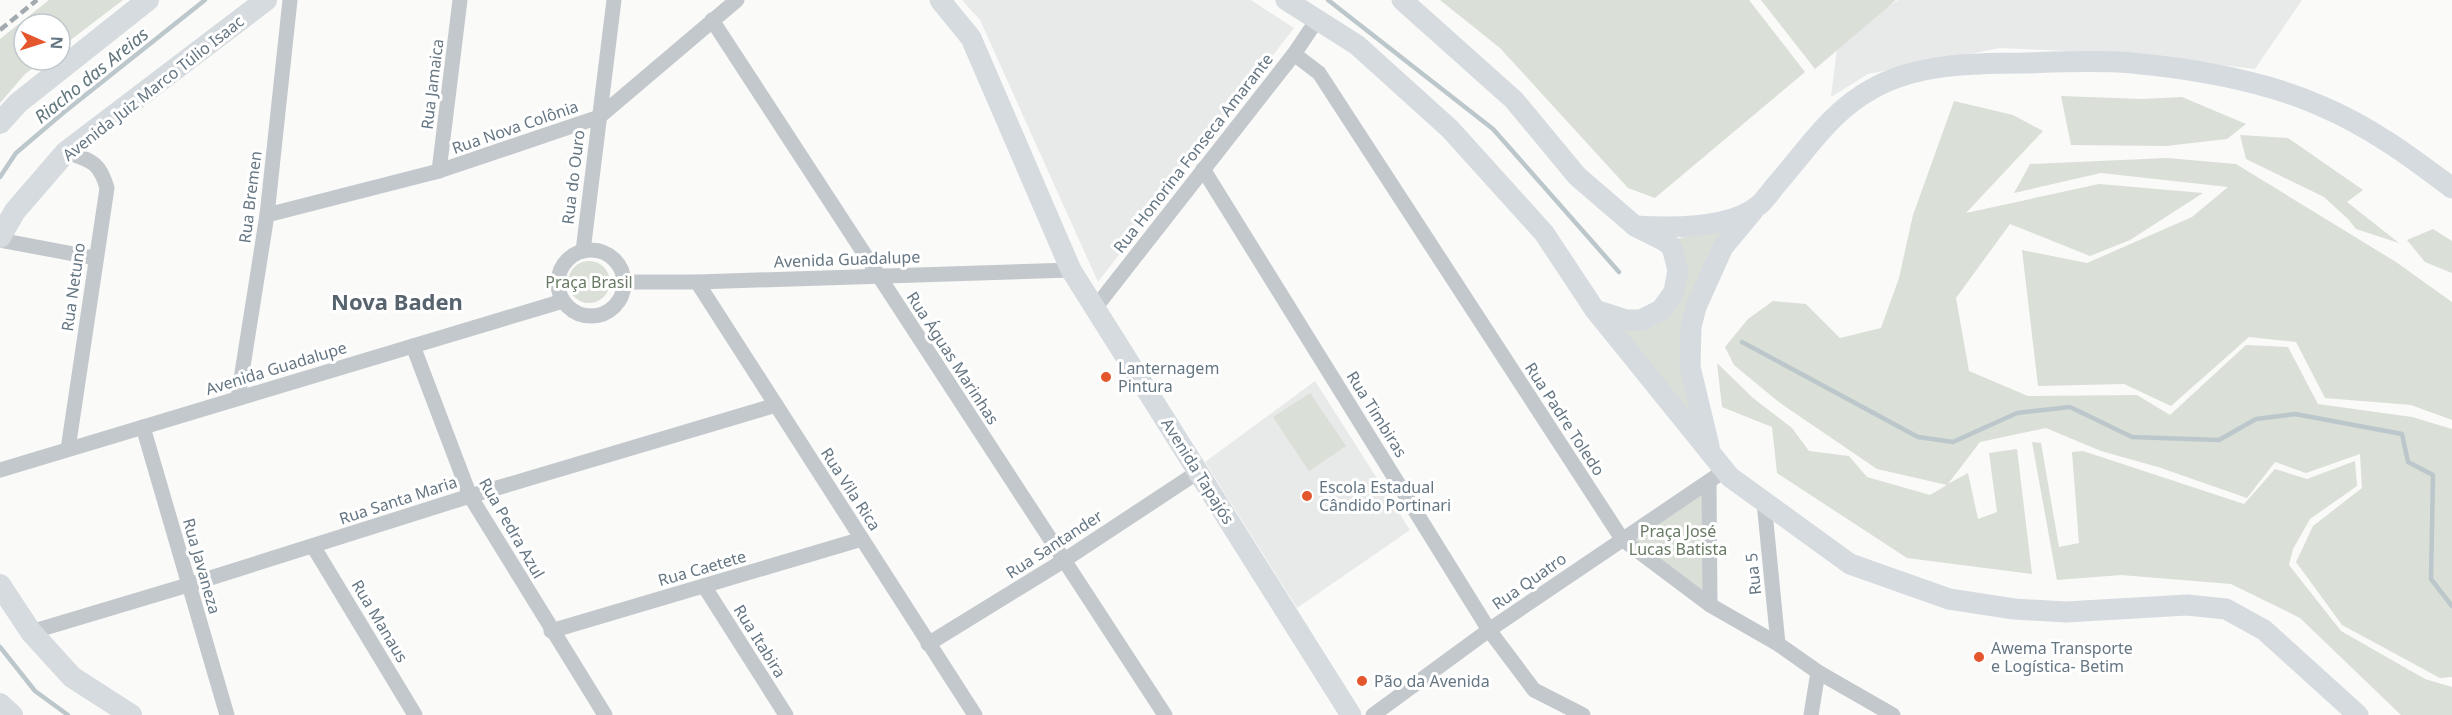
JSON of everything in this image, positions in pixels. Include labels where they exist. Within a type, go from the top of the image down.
[{"type":"main road","points":[[0,123],[18,102],[148,0]]},
{"type":"main road","name":"Avenida Juiz Marco Túlio Isaac","points":[[0,238],[15,212],[66,152],[266,0]]},
{"type":"main road","name":"Avenida Tapajós","points":[[940,0],[971,38],[1071,270],[1351,715]]},
{"type":"main road","points":[[1286,0],[1357,45],[1450,129],[1544,233],[1595,310],[1711,453]]},
{"type":"main road","points":[[1402,0],[1514,100],[1577,176],[1635,226],[1672,247],[1678,270],[1674,292],[1661,310],[1641,320],[1626,320],[1595,310]]},
{"type":"main road","points":[[2358,715],[2264,630],[2226,609],[2187,605],[2066,612],[2014,609],[1949,599],[1850,564],[1730,477],[1717,476],[1690,366],[1691,327],[1696,307],[1723,247],[1831,119],[1873,88],[1930,68],[1999,63],[2130,63],[2216,75],[2284,92],[2357,123],[2401,150],[2452,188]]},
{"type":"main road","points":[[1635,226],[1686,228],[1729,219],[1758,207]]},
{"type":"main road","points":[[0,585],[31,632],[72,677],[131,715]]},
{"type":"main road","points":[[0,704],[12,715]]},
{"type":"street","name":"Rua Bremen","points":[[238,398],[267,215],[290,0]]},
{"type":"street","name":"Rua Jamaica","points":[[439,171],[460,0]]},
{"type":"street","name":"Rua do Ouro","points":[[583,251],[614,0]]},
{"type":"street","name":"Rua Nova Colônia","points":[[267,215],[439,171],[599,117],[737,0]]},
{"type":"street","name":"Rua Águas Marinhas","points":[[712,20],[1165,715]]},
{"type":"street","name":"Rua Honorina Fonseca Amarante","points":[[1095,308],[1294,54],[1317,20]]},
{"type":"street","name":"Rua Padre Toledo","points":[[1294,54],[1319,73],[1622,539],[1710,605],[1893,715]]},
{"type":"street","name":"Rua Netuno","points":[[66,152],[89,161],[102,170],[107,188],[68,449]]},
{"type":"street","name":"Rua Timbiras","points":[[1203,169],[1490,630],[1534,690],[1583,715]]},
{"type":"street","points":[[0,238],[96,258]]},
{"type":"street","points":[[583,251],[602,252],[611,256],[622,272],[624,282],[623,292],[611,310],[590,317],[570,309],[563,301],[559,291],[560,271],[573,255],[583,251]]},
{"type":"street","name":"Avenida Guadalupe","points":[[624,282],[697,282],[1071,270]]},
{"type":"street","name":"Rua Vila Rica","points":[[697,282],[975,715]]},
{"type":"street","name":"Avenida Guadalupe","points":[[0,470],[563,301]]},
{"type":"street","name":"Rua Pedra Azul","points":[[413,346],[470,496],[551,631],[605,715]]},
{"type":"street","name":"Rua Santa Maria","points":[[31,632],[470,496],[777,405]]},
{"type":"street","name":"Rua Javaneza","points":[[143,427],[227,715]]},
{"type":"street","name":"Rua Santander","points":[[928,644],[1063,561],[1198,472]]},
{"type":"street","name":"Rua Quatro","points":[[1373,715],[1490,630],[1717,476]]},
{"type":"street","points":[[1710,605],[1717,476]]},
{"type":"street","name":"Rua 5","points":[[1764,502],[1778,644]]},
{"type":"street","name":"Rua Caetete","points":[[551,631],[862,540]]},
{"type":"street","name":"Rua Manaus","points":[[313,546],[415,715]]},
{"type":"street","name":"Rua Itabira","points":[[704,586],[786,715]]},
{"type":"street","points":[[1811,715],[1818,672]]},
{"type":"shaded area","points":[[962,0],[1251,0],[1294,28],[1098,282],[980,20]]},
{"type":"shaded area","points":[[1898,0],[2302,0],[2255,69],[2114,53],[2000,48],[1868,74],[1831,97],[1838,39]]},
{"type":"shaded area","name":"Escola Estadual Cândido Portinari","points":[[1315,381],[1410,530],[1297,608],[1205,462]]},
{"type":"green space","points":[[49,0],[123,0],[72,39],[72,12],[34,12]]},
{"type":"green space","points":[[1440,0],[1749,0],[1805,72],[1655,198],[1628,188],[1500,48]]},
{"type":"green space","points":[[1761,0],[1896,0],[1815,69]]},
{"type":"green space","points":[[12,29],[12,72],[28,72],[0,103],[0,39]]},
{"type":"green space","points":[[2061,96],[2142,99],[2182,97],[2246,124],[2227,139],[2166,146],[2071,145]]},
{"type":"green space","points":[[1954,101],[2013,115],[2043,131],[1966,213],[2099,184],[2203,193],[2130,240],[2090,256],[2010,224],[1956,298],[1969,371],[2028,396],[2137,395],[2170,415],[2246,345],[2288,347],[2318,404],[2412,417],[2452,429],[2452,677],[2440,678],[2342,625],[2296,562],[2313,526],[2362,488],[2360,454],[2306,473],[2275,462],[2247,498],[2158,467],[2101,451],[2046,428],[1980,442],[1948,484],[1968,473],[1978,519],[1997,512],[1989,453],[2017,449],[2032,574],[1907,558],[1777,473],[1772,427],[1722,407],[1717,363],[1753,398],[1792,428],[1809,451],[1849,456],[1867,477],[1930,495],[1947,485],[1877,469],[1780,403],[1734,365],[1725,347],[1748,319],[1773,301],[1806,304],[1840,338],[1881,328],[1899,278],[1913,215]]},
{"type":"green space","points":[[2240,135],[2288,138],[2363,190],[2347,202],[2399,243],[2356,229],[2324,197],[2246,159]]},
{"type":"green space","points":[[2167,158],[2236,164],[2396,262],[2452,302],[2452,420],[2411,405],[2325,398],[2296,342],[2249,337],[2171,406],[2124,384],[2038,386],[2022,250],[2087,263],[2192,217],[2228,187],[2101,173],[2014,193],[2030,164]]},
{"type":"green space","points":[[1736,223],[1690,296],[1694,418],[1620,330],[1662,318],[1673,240]]},
{"type":"green space","points":[[2433,229],[2452,241],[2452,273],[2425,262],[2407,240]]},
{"type":"green space","name":"Praça Brasil","points":[[589,261],[597,262],[604,267],[609,274],[609,290],[604,297],[597,302],[589,303],[581,302],[574,297],[569,290],[568,282],[569,274],[574,267],[581,262]]},
{"type":"green space","points":[[1310,393],[1346,446],[1309,471],[1273,417]]},
{"type":"green space","points":[[2032,442],[2041,443],[2059,547],[2079,543],[2072,452],[2083,451],[2244,504],[2275,469],[2307,479],[2355,461],[2357,486],[2310,519],[2293,549],[2289,565],[2341,631],[2425,679],[2452,687],[2452,715],[2401,715],[2300,618],[2231,584],[2121,575],[2057,580]]},
{"type":"green space","name":"Praça José Lucas Batista","points":[[1704,490],[1704,593],[1630,539]]},
{"type":"waterway","name":"Riacho das Areias","points":[[0,177],[16,153],[205,0]]},
{"type":"waterway","points":[[1328,0],[1493,129],[1619,272]]},
{"type":"waterway","points":[[1742,342],[1918,437],[1953,442],[2017,413],[2070,407],[2132,437],[2219,440],[2256,419],[2295,414],[2402,434],[2408,462],[2433,475],[2431,579],[2452,606]]},
{"type":"waterway","name":"Riacho das Areias","points":[[0,647],[35,691],[68,715]]},
{"type":"railway","points":[[0,30],[37,0]]},
{"type":"place","name":"Lanternagem Pintura","points":[[1106,377]]},
{"type":"place","name":"Escola Estadual Cândido Portinari","points":[[1307,496]]},
{"type":"place","name":"Awema Transporte e Logística- Betim","points":[[1979,657]]},
{"type":"place","name":"Pão da Avenida","points":[[1362,681]]},
{"type":"district","name":"Nova Baden","points":[[397,301]]}]
